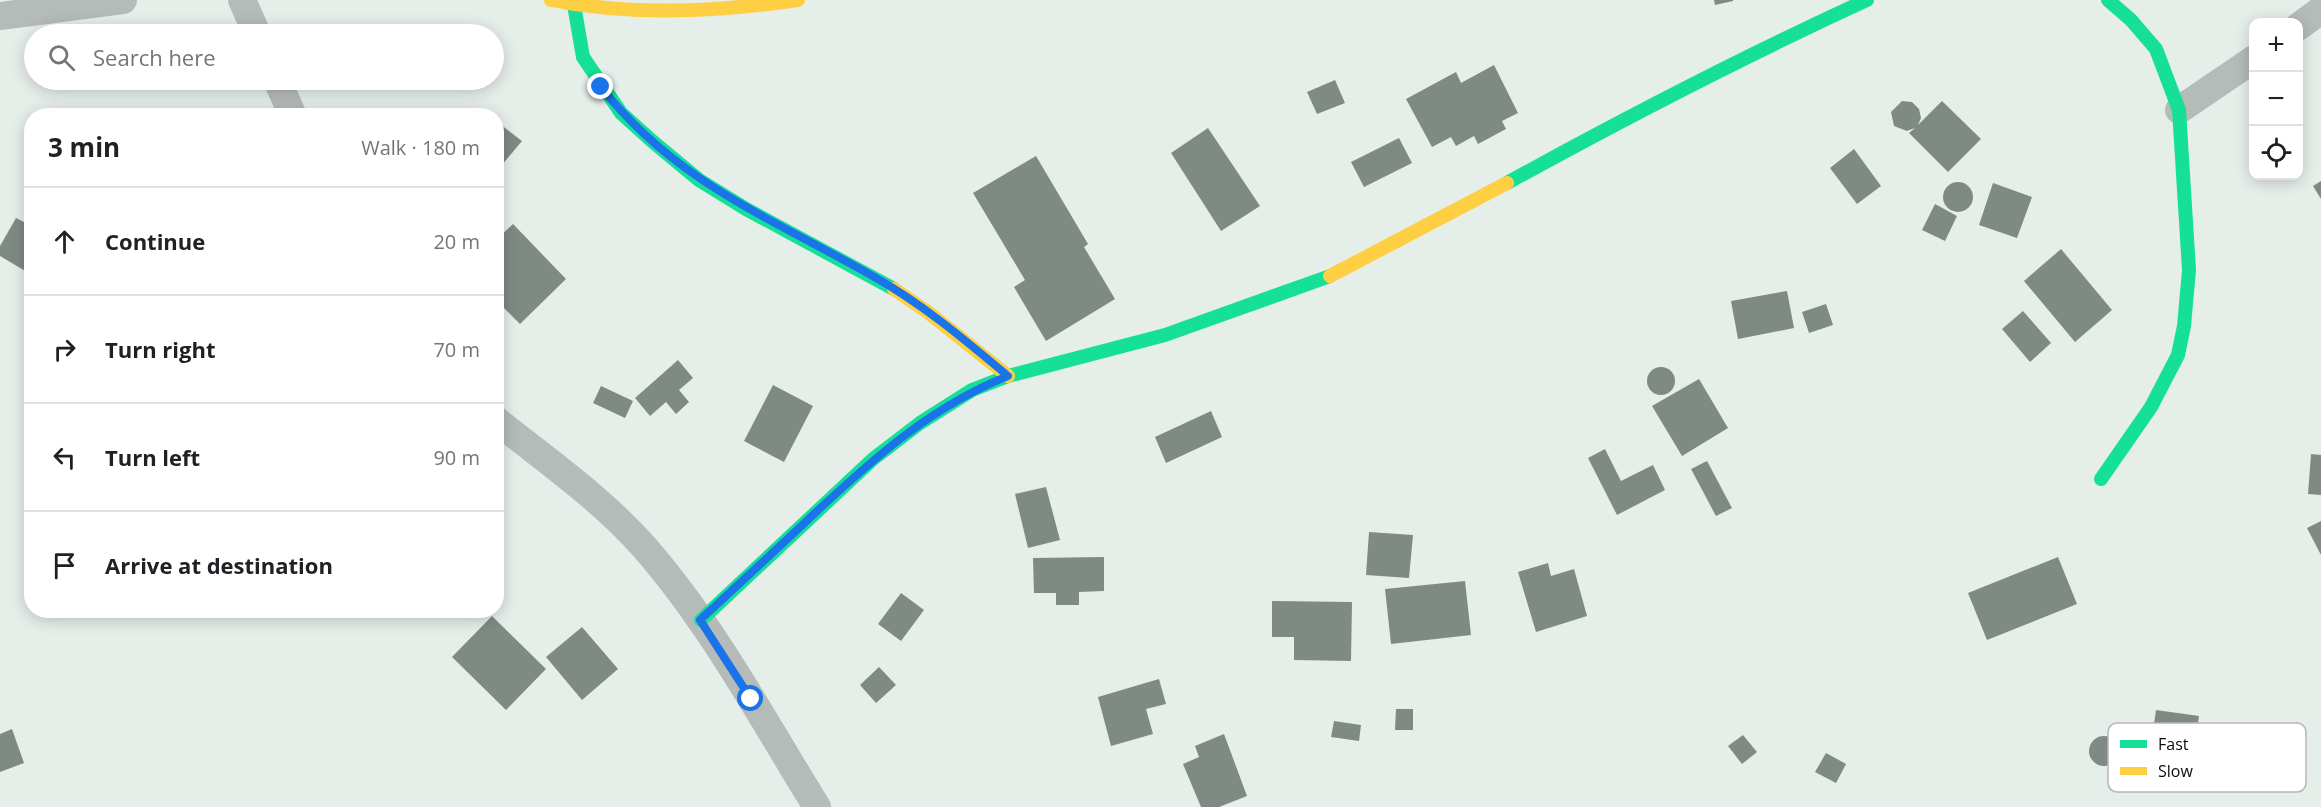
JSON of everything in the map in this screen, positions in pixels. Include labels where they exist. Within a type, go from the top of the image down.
[{"type":"street","points":[[0,16],[123,0]]},
{"type":"street","points":[[242,0],[253,24]]},
{"type":"street","points":[[551,0],[574,5],[699,11],[764,6],[798,0]]},
{"type":"street","points":[[700,620],[873,459],[920,423],[963,396],[1008,376],[1165,335],[1252,306],[1332,275],[1632,114],[1765,47],[1867,0]]},
{"type":"street","points":[[2101,479],[2151,407],[2178,356],[2184,326],[2189,270],[2179,110],[2156,49],[2131,20],[2108,0]]},
{"type":"street","points":[[574,5],[583,57],[621,113],[652,141],[699,180],[746,209],[878,278],[948,328],[1008,376]]},
{"type":"street","points":[[2303,23],[2321,10]]},
{"type":"street","points":[[2179,110],[2249,62]]},
{"type":"street","points":[[281,90],[289,108]]},
{"type":"street","points":[[504,426],[584,489],[645,548],[700,620],[817,807]]},
{"type":"building","points":[[1714,0],[1733,0],[1733,1],[1715,5]]},
{"type":"building","points":[[1494,65],[1518,113],[1502,121],[1506,129],[1478,144],[1474,136],[1456,146],[1451,137],[1432,147],[1406,99],[1456,72],[1461,83]]},
{"type":"building","points":[[1335,80],[1345,103],[1317,114],[1307,92]]},
{"type":"building","points":[[1902,101],[1912,102],[1919,109],[1921,118],[1918,125],[1942,101],[1981,139],[1948,172],[1909,133],[1915,128],[1907,131],[1894,126],[1891,112]]},
{"type":"building","points":[[504,127],[522,141],[504,162]]},
{"type":"building","points":[[1208,128],[1260,206],[1221,231],[1171,153]]},
{"type":"building","points":[[1399,138],[1412,163],[1364,187],[1351,162]]},
{"type":"building","points":[[1854,149],[1881,186],[1857,204],[1830,168]]},
{"type":"building","points":[[1036,156],[1088,244],[1084,247],[1115,299],[1046,341],[1014,287],[1025,280],[973,193]]},
{"type":"building","points":[[2321,181],[2321,199],[2313,186]]},
{"type":"building","points":[[1958,182],[1969,186],[1973,197],[1969,208],[1958,212],[1947,208],[1943,197],[1947,186]]},
{"type":"building","points":[[1993,183],[2032,197],[2017,238],[1979,225]]},
{"type":"building","points":[[1935,204],[1957,216],[1945,241],[1922,230]]},
{"type":"building","points":[[16,218],[24,222],[24,270],[0,256],[0,246]]},
{"type":"building","points":[[513,224],[566,279],[520,324],[504,308],[504,232]]},
{"type":"building","points":[[2061,249],[2112,310],[2075,342],[2024,281]]},
{"type":"building","points":[[1787,291],[1794,328],[1738,339],[1731,301]]},
{"type":"building","points":[[1826,304],[1833,325],[1809,333],[1802,312]]},
{"type":"building","points":[[2023,311],[2051,343],[2030,362],[2002,329]]},
{"type":"building","points":[[678,360],[693,378],[679,390],[689,402],[676,414],[666,402],[650,416],[635,398]]},
{"type":"building","points":[[1661,367],[1671,371],[1675,381],[1671,391],[1661,395],[1651,391],[1647,381],[1651,371]]},
{"type":"building","points":[[1699,379],[1728,428],[1682,456],[1652,406]]},
{"type":"building","points":[[773,385],[813,406],[784,462],[744,441]]},
{"type":"building","points":[[601,386],[633,401],[625,418],[593,403]]},
{"type":"building","points":[[1211,411],[1222,437],[1166,463],[1155,437]]},
{"type":"building","points":[[1605,449],[1621,481],[1653,465],[1665,490],[1617,515],[1588,458]]},
{"type":"building","points":[[2311,454],[2321,455],[2321,495],[2308,494]]},
{"type":"building","points":[[1707,461],[1732,508],[1716,516],[1691,469]]},
{"type":"building","points":[[1046,487],[1060,540],[1028,548],[1015,494]]},
{"type":"building","points":[[2321,521],[2321,555],[2307,528]]},
{"type":"building","points":[[1369,532],[1413,535],[1409,578],[1366,575]]},
{"type":"building","points":[[1104,557],[1104,591],[1079,592],[1079,605],[1056,605],[1056,593],[1034,593],[1033,558]]},
{"type":"building","points":[[2058,557],[2077,604],[1987,640],[1968,593]]},
{"type":"building","points":[[1548,563],[1551,576],[1574,569],[1587,616],[1536,632],[1518,572]]},
{"type":"building","points":[[1465,581],[1471,635],[1391,644],[1385,589]]},
{"type":"building","points":[[901,593],[924,610],[901,641],[878,624]]},
{"type":"building","points":[[1272,601],[1352,602],[1351,661],[1294,660],[1294,637],[1272,637]]},
{"type":"building","points":[[490,618],[494,618],[546,669],[506,710],[452,657]]},
{"type":"building","points":[[582,627],[618,669],[582,700],[546,657]]},
{"type":"building","points":[[879,667],[896,685],[876,703],[860,685]]},
{"type":"building","points":[[1159,679],[1166,704],[1146,709],[1153,734],[1111,746],[1098,697]]},
{"type":"building","points":[[1396,709],[1413,709],[1413,730],[1395,730]]},
{"type":"building","points":[[2156,710],[2199,716],[2198,723],[2154,723]]},
{"type":"building","points":[[1334,721],[1361,725],[1359,741],[1331,737]]},
{"type":"building","points":[[12,729],[24,763],[0,772],[0,734]]},
{"type":"building","points":[[1224,734],[1247,796],[1219,807],[1201,807],[1183,764],[1199,757],[1195,746]]},
{"type":"building","points":[[1743,735],[1757,752],[1742,764],[1728,746]]},
{"type":"building","points":[[2108,737],[2108,765],[2104,766],[2093,762],[2089,751],[2093,740]]},
{"type":"building","points":[[1826,753],[1846,764],[1836,783],[1815,772]]},
{"type":"traffic: fast","points":[[1507,183],[1686,88],[1867,0]]},
{"type":"traffic: fast","points":[[2101,479],[2151,407],[2178,355],[2184,326],[2189,270],[2179,110],[2156,49],[2131,20],[2108,0]]},
{"type":"traffic: fast","points":[[574,5],[583,57],[621,113],[652,141],[699,180],[746,209],[894,289]]},
{"type":"traffic: fast","points":[[701,620],[873,459],[920,423],[972,390],[1008,376],[1165,335],[1330,276]]},
{"type":"traffic: slow","points":[[551,0],[643,10],[706,9],[798,0]]},
{"type":"traffic: slow","points":[[1330,276],[1507,183]]},
{"type":"traffic: slow","points":[[894,289],[929,313],[1008,376]]},
{"type":"route","points":[[601,87],[621,113],[699,180],[746,209],[878,278],[929,313],[1008,376],[972,390],[920,423],[873,459],[700,620],[751,699]]}]
